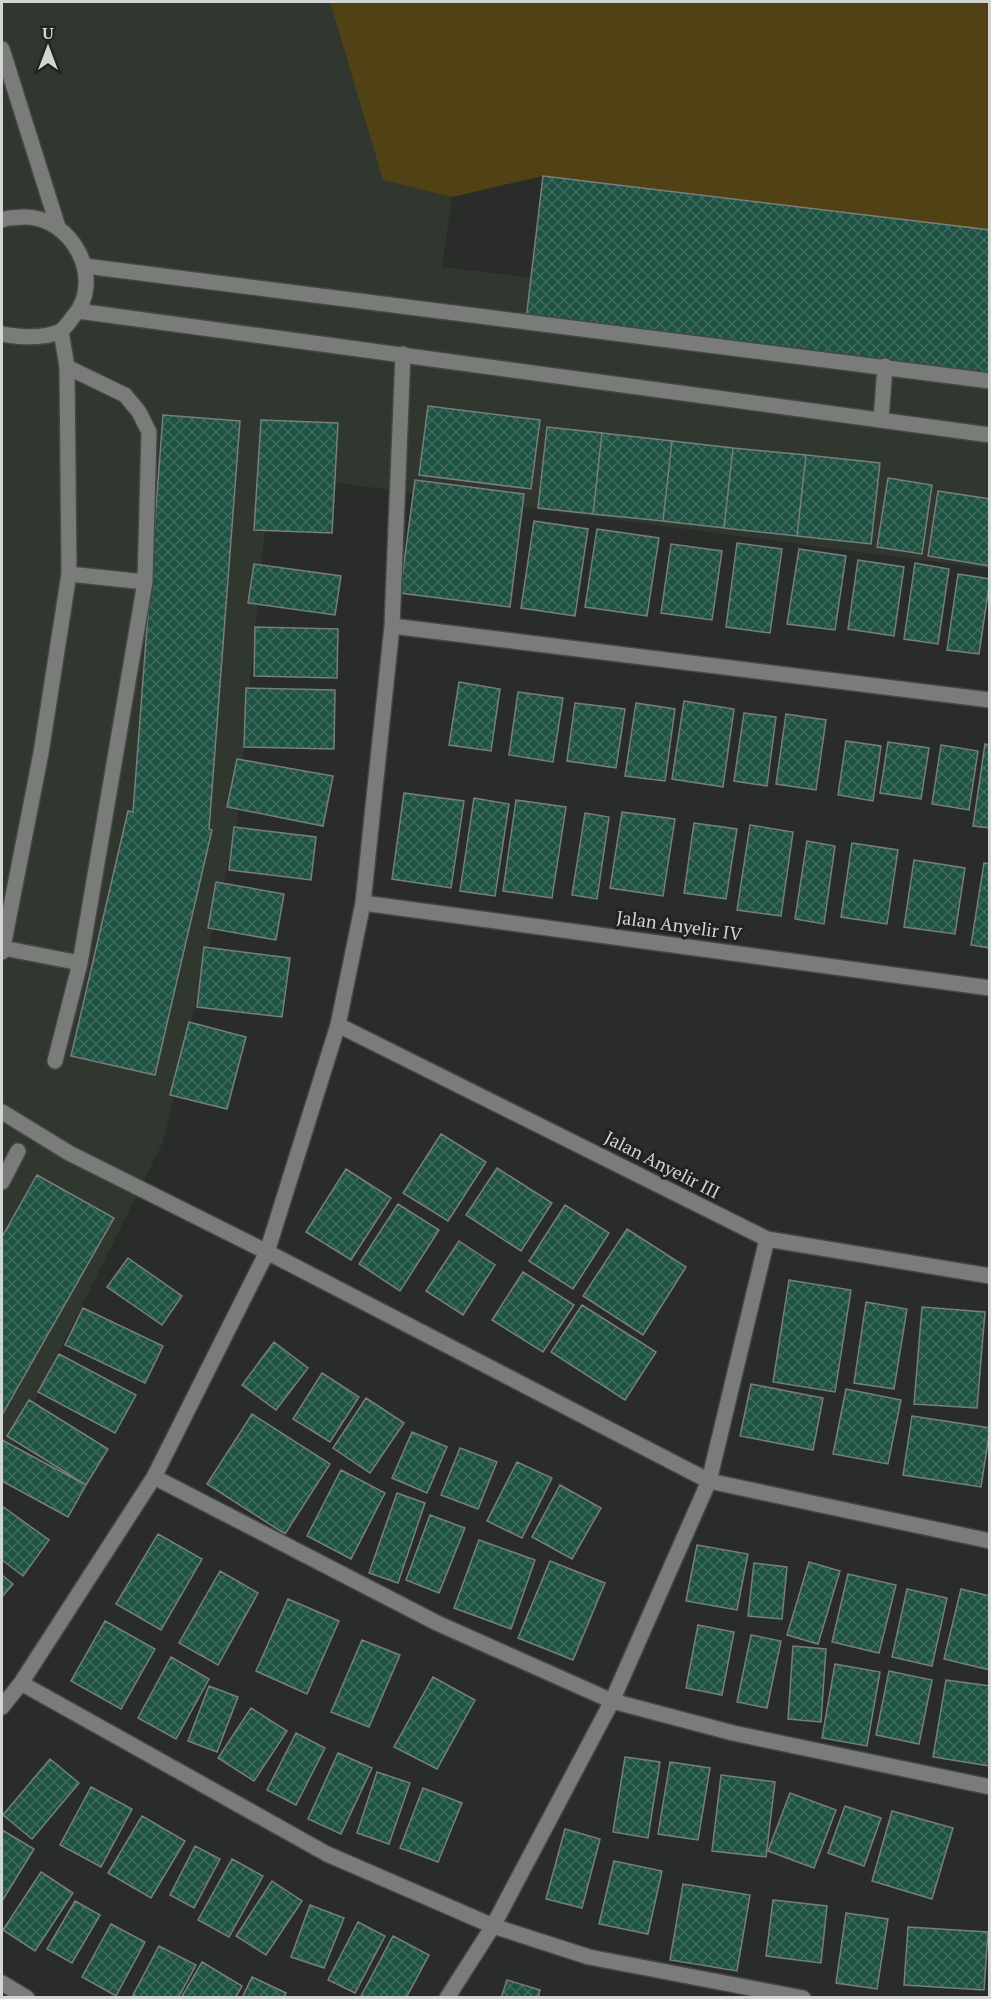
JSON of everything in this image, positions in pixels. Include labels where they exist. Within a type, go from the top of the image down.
[{"type":"street","points":[[2,49],[58,227]]},
{"type":"street","points":[[2,220],[33,217],[58,227],[75,244],[85,267],[86,290],[78,311],[61,331],[24,337],[2,334]]},
{"type":"street","points":[[85,267],[990,381]]},
{"type":"street","points":[[78,311],[990,435]]},
{"type":"street","points":[[61,331],[67,368],[69,574],[41,753],[2,950],[80,963]]},
{"type":"street","points":[[2,1707],[21,1683],[154,1477],[267,1252],[338,1025],[363,903],[392,626],[403,354]]},
{"type":"street","points":[[881,420],[885,366]]},
{"type":"street","points":[[55,1061],[80,963],[144,582],[149,432],[139,412],[125,395],[67,368]]},
{"type":"street","points":[[69,574],[144,582]]},
{"type":"street","points":[[392,626],[990,700]]},
{"type":"street","name":"Jalan Anyelir IV","points":[[363,903],[990,988]]},
{"type":"street","name":"Jalan Anyelir III","points":[[338,1025],[767,1239],[990,1276]]},
{"type":"street","points":[[2,1112],[69,1153],[267,1252],[709,1481],[990,1541]]},
{"type":"street","points":[[2,1182],[18,1151]]},
{"type":"street","points":[[447,1998],[493,1926],[612,1701],[709,1481],[767,1239]]},
{"type":"street","points":[[154,1477],[436,1623],[612,1701],[733,1733],[990,1787]]},
{"type":"street","points":[[21,1683],[327,1854],[493,1926],[589,1957],[803,1998]]},
{"type":"street","points":[[2,1983],[27,1998]]},
{"type":"shaded area","points":[[2,2],[330,2],[383,179],[452,197],[442,267],[989,331],[989,569],[270,474],[236,830],[163,1142],[2,1467]]},
{"type":"shaded area","points":[[330,2],[989,2],[989,230],[543,176],[452,197],[383,180]]},
{"type":"building","points":[[543,176],[990,230],[990,374],[526,320]]},
{"type":"building","points":[[428,406],[540,420],[531,489],[419,475]]},
{"type":"building","points":[[163,415],[240,421],[209,829],[212,830],[155,1075],[71,1056],[128,811],[133,812]]},
{"type":"building","points":[[261,420],[338,423],[332,533],[254,530]]},
{"type":"building","points":[[547,427],[602,433],[593,514],[538,508]]},
{"type":"building","points":[[602,433],[672,441],[663,521],[593,514]]},
{"type":"building","points":[[672,441],[733,448],[724,528],[663,521]]},
{"type":"building","points":[[733,448],[806,455],[797,536],[724,528]]},
{"type":"building","points":[[806,455],[880,463],[871,544],[797,536]]},
{"type":"building","points":[[888,478],[932,485],[922,554],[877,547]]},
{"type":"building","points":[[415,480],[524,494],[510,607],[400,593]]},
{"type":"building","points":[[938,491],[990,499],[990,566],[928,556]]},
{"type":"building","points":[[534,521],[588,529],[575,616],[521,608]]},
{"type":"building","points":[[597,529],[659,538],[647,616],[585,607]]},
{"type":"building","points":[[737,543],[782,549],[770,633],[726,627]]},
{"type":"building","points":[[671,544],[722,551],[712,620],[661,613]]},
{"type":"building","points":[[799,549],[846,556],[835,630],[787,624]]},
{"type":"building","points":[[858,560],[904,567],[894,636],[848,629]]},
{"type":"building","points":[[915,563],[949,569],[938,644],[904,639]]},
{"type":"building","points":[[254,564],[341,576],[335,615],[248,603]]},
{"type":"building","points":[[958,574],[990,579],[979,654],[947,650]]},
{"type":"building","points":[[255,627],[338,629],[337,678],[254,676]]},
{"type":"building","points":[[459,682],[500,689],[491,751],[449,745]]},
{"type":"building","points":[[246,688],[335,690],[334,749],[244,747]]},
{"type":"building","points":[[518,692],[563,698],[553,762],[509,755]]},
{"type":"building","points":[[684,701],[734,709],[723,787],[672,779]]},
{"type":"building","points":[[575,703],[625,709],[616,768],[567,761]]},
{"type":"building","points":[[636,703],[675,709],[665,781],[625,776]]},
{"type":"building","points":[[744,713],[776,717],[767,786],[734,781]]},
{"type":"building","points":[[786,714],[826,720],[816,790],[776,784]]},
{"type":"building","points":[[846,741],[881,746],[873,801],[838,795]]},
{"type":"building","points":[[888,742],[929,748],[921,799],[880,793]]},
{"type":"building","points":[[985,744],[990,745],[990,828],[973,826]]},
{"type":"building","points":[[941,745],[978,751],[969,810],[932,804]]},
{"type":"building","points":[[237,759],[333,776],[323,826],[227,807]]},
{"type":"building","points":[[404,793],[464,801],[451,888],[392,879]]},
{"type":"building","points":[[474,798],[509,804],[495,896],[460,891]]},
{"type":"building","points":[[516,800],[566,807],[552,898],[503,891]]},
{"type":"building","points":[[622,812],[675,819],[663,896],[610,888]]},
{"type":"building","points":[[585,813],[609,817],[597,899],[572,895]]},
{"type":"building","points":[[694,823],[737,829],[726,899],[684,893]]},
{"type":"building","points":[[750,825],[793,832],[781,916],[737,910]]},
{"type":"building","points":[[234,827],[316,837],[311,880],[229,870]]},
{"type":"building","points":[[807,841],[835,846],[824,924],[795,919]]},
{"type":"building","points":[[852,843],[898,850],[887,924],[841,917]]},
{"type":"building","points":[[914,860],[965,868],[955,934],[904,927]]},
{"type":"building","points":[[984,863],[990,864],[990,948],[971,945]]},
{"type":"building","points":[[216,882],[284,894],[276,940],[208,928]]},
{"type":"building","points":[[204,947],[290,958],[282,1017],[197,1007]]},
{"type":"building","points":[[189,1022],[246,1037],[227,1109],[170,1095]]},
{"type":"building","points":[[441,1134],[486,1162],[448,1221],[403,1193]]},
{"type":"building","points":[[497,1168],[552,1203],[521,1251],[466,1215]]},
{"type":"building","points":[[346,1169],[391,1198],[351,1260],[306,1232]]},
{"type":"building","points":[[37,1175],[114,1218],[2,1415],[2,1237]]},
{"type":"building","points":[[398,1204],[439,1230],[400,1291],[359,1264]]},
{"type":"building","points":[[565,1205],[609,1233],[573,1289],[529,1261]]},
{"type":"building","points":[[627,1229],[686,1267],[643,1335],[583,1296]]},
{"type":"building","points":[[459,1241],[495,1265],[463,1315],[426,1291]]},
{"type":"building","points":[[128,1258],[182,1296],[162,1325],[107,1287]]},
{"type":"building","points":[[523,1272],[574,1305],[543,1352],[492,1320]]},
{"type":"building","points":[[789,1280],[851,1290],[835,1392],[773,1382]]},
{"type":"building","points":[[866,1302],[907,1309],[894,1389],[854,1383]]},
{"type":"building","points":[[582,1305],[656,1352],[625,1400],[551,1352]]},
{"type":"building","points":[[922,1307],[985,1312],[977,1408],[914,1404]]},
{"type":"building","points":[[83,1308],[163,1346],[145,1383],[65,1345]]},
{"type":"building","points":[[274,1342],[308,1368],[276,1410],[242,1385]]},
{"type":"building","points":[[59,1354],[136,1395],[115,1433],[38,1392]]},
{"type":"building","points":[[322,1373],[359,1397],[330,1442],[293,1419]]},
{"type":"building","points":[[751,1384],[823,1398],[813,1450],[740,1436]]},
{"type":"building","points":[[846,1389],[901,1400],[888,1464],[833,1454]]},
{"type":"building","points":[[366,1398],[404,1423],[370,1473],[333,1448]]},
{"type":"building","points":[[29,1400],[108,1449],[86,1485],[7,1436]]},
{"type":"building","points":[[252,1414],[330,1464],[285,1534],[207,1484]]},
{"type":"building","points":[[912,1416],[990,1428],[981,1487],[903,1475]]},
{"type":"building","points":[[412,1432],[447,1447],[427,1493],[392,1478]]},
{"type":"building","points":[[2,1440],[86,1485],[68,1517],[2,1481]]},
{"type":"building","points":[[460,1448],[497,1462],[478,1509],[441,1495]]},
{"type":"building","points":[[517,1462],[552,1478],[522,1538],[487,1521]]},
{"type":"building","points":[[341,1470],[385,1493],[351,1559],[307,1536]]},
{"type":"building","points":[[560,1485],[601,1508],[572,1559],[532,1537]]},
{"type":"building","points":[[397,1493],[425,1503],[398,1583],[369,1573]]},
{"type":"building","points":[[2,1506],[49,1540],[23,1576],[2,1560]]},
{"type":"building","points":[[430,1515],[465,1528],[439,1593],[406,1580]]},
{"type":"building","points":[[158,1534],[202,1559],[161,1630],[116,1604]]},
{"type":"building","points":[[479,1540],[535,1560],[511,1629],[454,1608]]},
{"type":"building","points":[[697,1545],[748,1554],[737,1610],[686,1601]]},
{"type":"building","points":[[550,1561],[605,1583],[573,1660],[518,1638]]},
{"type":"building","points":[[809,1562],[840,1571],[818,1644],[787,1635]]},
{"type":"building","points":[[754,1563],[787,1567],[782,1619],[748,1616]]},
{"type":"building","points":[[220,1571],[258,1593],[218,1665],[179,1643]]},
{"type":"building","points":[[848,1574],[896,1585],[879,1653],[832,1642]]},
{"type":"building","points":[[2,1575],[13,1584],[2,1597]]},
{"type":"building","points":[[907,1589],[947,1598],[932,1666],[892,1657]]},
{"type":"building","points":[[961,1589],[990,1596],[990,1670],[944,1659]]},
{"type":"building","points":[[288,1599],[339,1621],[307,1694],[256,1671]]},
{"type":"building","points":[[105,1621],[155,1649],[121,1709],[71,1681]]},
{"type":"building","points":[[698,1625],[734,1632],[722,1695],[686,1688]]},
{"type":"building","points":[[751,1635],[781,1641],[767,1708],[737,1702]]},
{"type":"building","points":[[362,1640],[400,1655],[369,1727],[331,1712]]},
{"type":"building","points":[[793,1646],[826,1649],[821,1722],[788,1719]]},
{"type":"building","points":[[171,1657],[209,1679],[176,1739],[138,1718]]},
{"type":"building","points":[[835,1664],[880,1672],[867,1746],[822,1738]]},
{"type":"building","points":[[889,1671],[932,1680],[919,1744],[876,1735]]},
{"type":"building","points":[[433,1677],[475,1700],[437,1769],[394,1747]]},
{"type":"building","points":[[946,1680],[990,1686],[990,1766],[933,1757]]},
{"type":"building","points":[[209,1686],[238,1697],[217,1752],[188,1741]]},
{"type":"building","points":[[251,1708],[287,1731],[254,1781],[218,1758]]},
{"type":"building","points":[[296,1733],[325,1748],[296,1805],[267,1790]]},
{"type":"building","points":[[338,1753],[372,1768],[341,1834],[308,1819]]},
{"type":"building","points":[[625,1757],[660,1762],[648,1838],[613,1832]]},
{"type":"building","points":[[50,1759],[79,1783],[32,1839],[3,1815]]},
{"type":"building","points":[[670,1762],[710,1768],[698,1840],[658,1834]]},
{"type":"building","points":[[377,1772],[410,1783],[389,1844],[357,1833]]},
{"type":"building","points":[[721,1775],[775,1782],[766,1857],[712,1851]]},
{"type":"building","points":[[91,1787],[132,1809],[101,1867],[60,1845]]},
{"type":"building","points":[[423,1788],[462,1803],[438,1862],[400,1848]]},
{"type":"building","points":[[790,1793],[836,1810],[814,1868],[768,1851]]},
{"type":"building","points":[[845,1806],[881,1818],[864,1866],[828,1853]]},
{"type":"building","points":[[892,1811],[953,1828],[932,1899],[872,1881]]},
{"type":"building","points":[[142,1816],[185,1841],[151,1898],[108,1873]]},
{"type":"building","points":[[565,1829],[600,1839],[582,1908],[546,1899]]},
{"type":"building","points":[[2,1830],[34,1849],[2,1901]]},
{"type":"building","points":[[195,1846],[220,1859],[194,1908],[170,1895]]},
{"type":"building","points":[[232,1859],[263,1876],[229,1937],[198,1920]]},
{"type":"building","points":[[614,1861],[662,1871],[648,1934],[599,1924]]},
{"type":"building","points":[[41,1872],[73,1893],[35,1951],[3,1930]]},
{"type":"building","points":[[272,1881],[302,1901],[266,1955],[236,1936]]},
{"type":"building","points":[[683,1884],[750,1895],[737,1971],[670,1960]]},
{"type":"building","points":[[773,1900],[827,1906],[821,1963],[766,1956]]},
{"type":"building","points":[[75,1901],[100,1915],[72,1963],[47,1949]]},
{"type":"building","points":[[310,1905],[344,1918],[324,1968],[291,1957]]},
{"type":"building","points":[[846,1913],[888,1919],[877,1989],[836,1983]]},
{"type":"building","points":[[358,1922],[385,1936],[355,1993],[328,1980]]},
{"type":"building","points":[[111,1924],[145,1942],[116,1996],[82,1977]]},
{"type":"building","points":[[908,1927],[988,1932],[984,1990],[904,1985]]},
{"type":"building","points":[[393,1936],[429,1955],[406,1998],[360,1998]]},
{"type":"building","points":[[159,1946],[196,1965],[178,1998],[137,1998],[133,1995]]},
{"type":"building","points":[[202,1962],[242,1986],[235,1998],[181,1998]]},
{"type":"building","points":[[252,1977],[286,1993],[284,1998],[242,1998]]},
{"type":"building","points":[[507,1980],[540,1990],[538,1998],[501,1998]]}]
